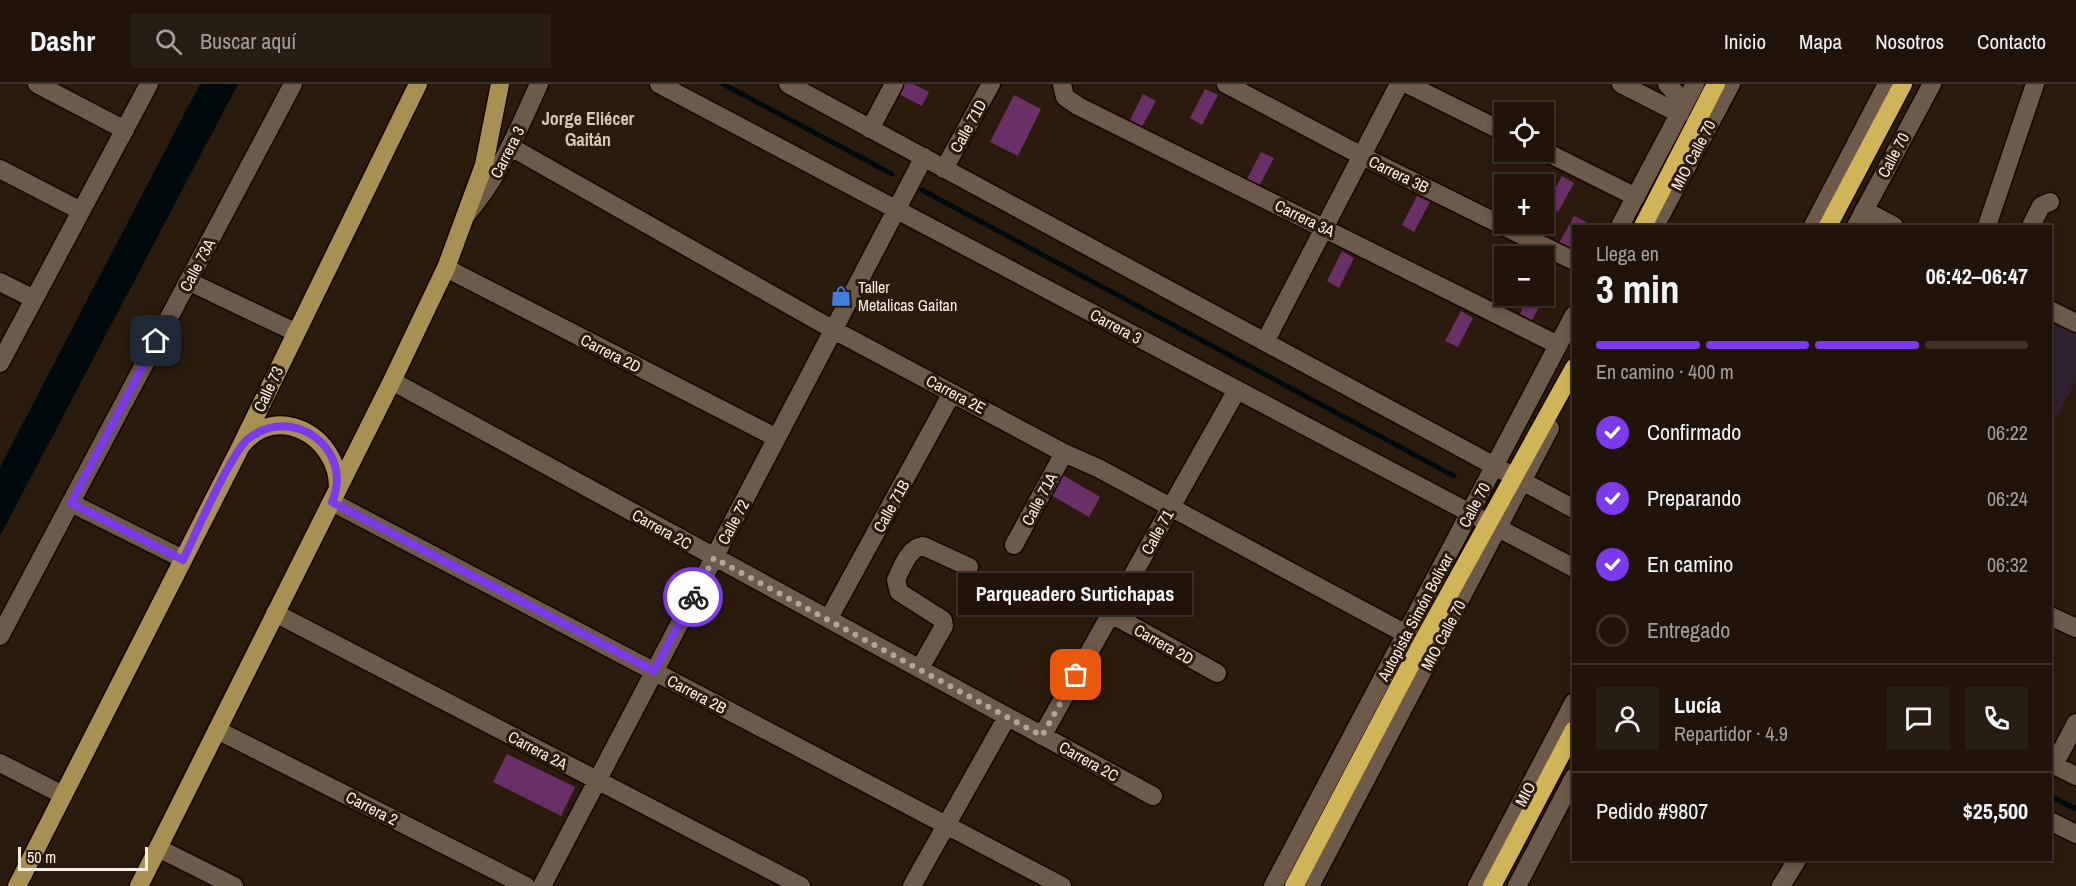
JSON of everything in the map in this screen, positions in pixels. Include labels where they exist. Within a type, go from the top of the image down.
[{"type":"highway","points":[[1644,225],[1716,84]]},
{"type":"highway","points":[[1829,225],[1903,84]]},
{"type":"highway","name":"Autopista Simón Bolívar","points":[[1294,886],[1493,526],[1572,372]]},
{"type":"highway","points":[[1492,886],[1572,734]]},
{"type":"main road","name":"Calle 73","points":[[17,886],[240,448],[418,84]]},
{"type":"main road","points":[[139,886],[392,381],[446,268],[492,134],[500,84]]},
{"type":"main road","points":[[240,448],[252,436],[268,428],[286,427],[304,430],[319,440],[331,453],[337,470],[335,495]]},
{"type":"street","points":[[37,84],[125,130]]},
{"type":"street","points":[[0,363],[149,84]]},
{"type":"street","name":"Calle 73A","points":[[0,636],[293,84]]},
{"type":"street","name":"Carrera 3","points":[[466,215],[485,193],[511,147],[539,84]]},
{"type":"street","name":"Carrera 3","points":[[659,84],[1572,567]]},
{"type":"street","points":[[790,84],[1572,508]]},
{"type":"street","points":[[870,129],[894,84]]},
{"type":"street","name":"Calle 71D","points":[[944,169],[991,84]]},
{"type":"street","name":"Carrera 3A","points":[[1062,84],[1065,97],[1078,106],[1558,345]]},
{"type":"street","name":"Carrera 3B","points":[[1226,84],[1362,156],[1572,260]]},
{"type":"street","points":[[1265,342],[1399,84]]},
{"type":"street","points":[[1407,84],[1494,127]]},
{"type":"street","points":[[1621,84],[1682,108]]},
{"type":"street","points":[[1666,84],[1682,108]]},
{"type":"street","points":[[1621,225],[1695,84]]},
{"type":"street","name":"MIO Calle 70","points":[[1656,225],[1731,84]]},
{"type":"street","points":[[1814,225],[1887,84]]},
{"type":"street","name":"Calle 70","points":[[1856,225],[1932,84]]},
{"type":"street","points":[[1987,225],[2036,84]]},
{"type":"street","name":"Carrera 2E","points":[[511,147],[832,329],[1064,453],[1098,468],[1170,509],[1406,634]]},
{"type":"street","points":[[1554,156],[1636,196]]},
{"type":"street","name":"Calle 72","points":[[542,886],[924,157]]},
{"type":"street","points":[[0,169],[81,211]]},
{"type":"street","points":[[2032,225],[2041,206],[2050,202]]},
{"type":"street","points":[[1864,210],[1892,225]]},
{"type":"street","name":"Carrera 2D","points":[[446,268],[777,438]]},
{"type":"street","points":[[188,281],[295,332]]},
{"type":"street","points":[[0,282],[34,299]]},
{"type":"street","points":[[2052,311],[2076,323]]},
{"type":"street","name":"Calle 70","points":[[1273,886],[1572,319]]},
{"type":"street","name":"Carrera 2C","points":[[392,381],[1153,796]]},
{"type":"street","points":[[1518,479],[1572,387]]},
{"type":"street","name":"Calle 71","points":[[1042,736],[1237,390]]},
{"type":"street","name":"Calle 71B","points":[[829,618],[952,393]]},
{"type":"street","name":"Calle 71A","points":[[1014,545],[1064,453]]},
{"type":"street","name":"Carrera 2B","points":[[335,495],[654,671],[1062,886]]},
{"type":"street","points":[[71,503],[183,560]]},
{"type":"street","name":"MIO Calle 70","points":[[1310,886],[1493,526]]},
{"type":"street","points":[[920,668],[944,626],[943,620],[899,592],[896,580],[912,551],[917,547],[923,546],[969,567]]},
{"type":"street","name":"Carrera 2A","points":[[275,613],[801,886]]},
{"type":"street","name":"Carrera 2D","points":[[1111,614],[1217,673]]},
{"type":"street","points":[[2052,617],[2076,628]]},
{"type":"street","name":"MIO","points":[[1477,886],[1572,706]]},
{"type":"street","points":[[912,886],[1007,717]]},
{"type":"street","points":[[2076,723],[2052,764],[2076,776]]},
{"type":"street","name":"Carrera 2","points":[[217,730],[526,886]]},
{"type":"street","points":[[0,763],[63,795]]},
{"type":"street","points":[[1517,886],[1572,781]]},
{"type":"street","points":[[2052,822],[2076,834]]},
{"type":"street","points":[[159,848],[234,886]]},
{"type":"street","points":[[1781,886],[1796,861]]},
{"type":"shaded area","points":[[200,84],[238,84],[0,536],[0,467]]},
{"type":"shaded area","points":[[2052,311],[2076,323],[2076,380],[2052,425]]},
{"type":"building","points":[[899,84],[913,84],[929,92],[922,106],[895,92]]},
{"type":"building","points":[[1205,89],[1218,95],[1202,125],[1190,118]]},
{"type":"building","points":[[1143,94],[1156,101],[1140,130],[1128,124]]},
{"type":"building","points":[[1014,95],[1041,109],[1018,156],[990,142]]},
{"type":"building","points":[[1261,152],[1274,158],[1258,188],[1246,181]]},
{"type":"building","points":[[1562,176],[1574,183],[1558,212],[1554,210],[1554,191]]},
{"type":"building","points":[[1417,196],[1430,202],[1414,232],[1402,225]]},
{"type":"building","points":[[1574,216],[1586,222],[1584,225],[1572,225],[1570,252],[1558,245]]},
{"type":"building","points":[[1342,251],[1354,258],[1339,288],[1327,281]]},
{"type":"building","points":[[1524,306],[1540,306],[1532,320],[1520,314]]},
{"type":"building","points":[[1461,311],[1473,318],[1458,347],[1445,341]]},
{"type":"building","points":[[1061,474],[1100,497],[1089,517],[1049,494]]},
{"type":"building","points":[[507,754],[575,787],[561,816],[493,782]]},
{"type":"waterway","points":[[723,84],[892,174]]},
{"type":"waterway","points":[[922,190],[1454,476]]},
{"type":"waterway","points":[[2052,797],[2076,809]]},
{"type":"way so far","points":[[693,597],[714,558],[829,618],[1042,736],[1076,675]]},
{"type":"place","name":"Taller Metalicas Gaitan","points":[[841,296]]},
{"type":"place","name":"Parqueadero Surtichapas","points":[[1076,675]]},
{"type":"district","name":"Jorge Eliécer Gaitán","points":[[588,128]]},
{"type":"route","points":[[156,341],[71,503],[183,560],[245,441],[268,428],[286,427],[312,434],[331,453],[339,479],[332,502],[654,671],[693,597]]}]
